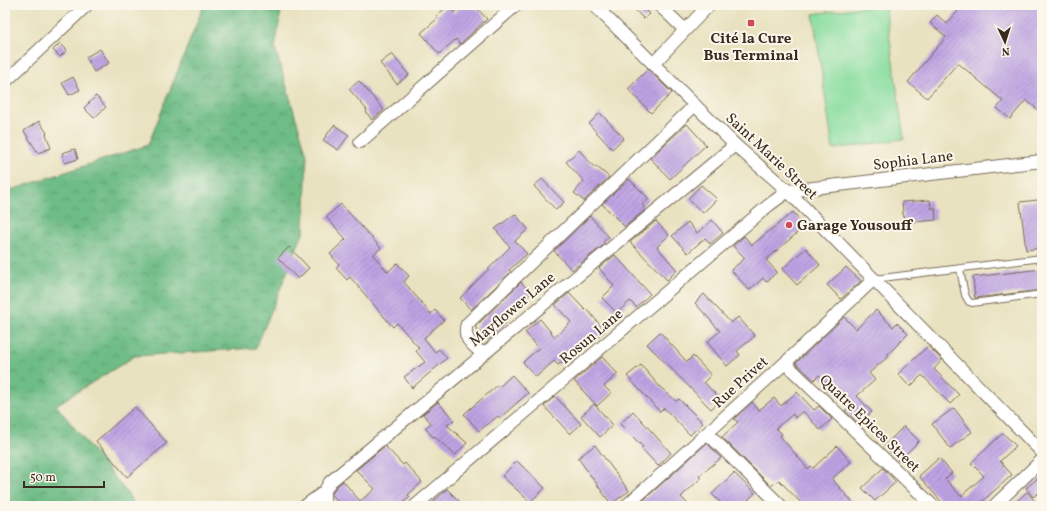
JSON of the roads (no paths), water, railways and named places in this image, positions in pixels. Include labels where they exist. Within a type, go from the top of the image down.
[{"type":"street","points":[[5,82],[87,5]]},
{"type":"street","points":[[360,142],[516,5]]},
{"type":"street","name":"Saint Marie Street","points":[[594,5],[735,145],[788,191],[1042,452]]},
{"type":"street","points":[[659,5],[685,30]]},
{"type":"street","points":[[654,63],[709,5]]},
{"type":"street","points":[[483,354],[466,338],[464,332],[467,324],[695,105]]},
{"type":"street","name":"Mayflower Lane","points":[[305,506],[324,492],[330,482],[735,145]]},
{"type":"street","name":"Sophia Lane","points":[[788,191],[1042,161]]},
{"type":"street","name":"Rosun Lane","points":[[415,506],[769,205],[788,191]]},
{"type":"street","name":"Rue Privet","points":[[631,505],[874,279]]},
{"type":"street","name":"Quatre Epices Street","points":[[785,363],[933,506]]},
{"type":"street","points":[[708,434],[781,506]]},
{"type":"street","points":[[994,506],[1042,460]]},
{"type":"street","points":[[324,492],[324,503],[327,506]]},
{"type":"lane","points":[[874,279],[1042,258]]},
{"type":"lane","points":[[960,269],[966,299],[972,303],[1042,294]]},
{"type":"place","name":"Cité la Cure Bus Terminal","points":[[751,23]]},
{"type":"place","name":"Garage Yousouff","points":[[789,225]]}]
